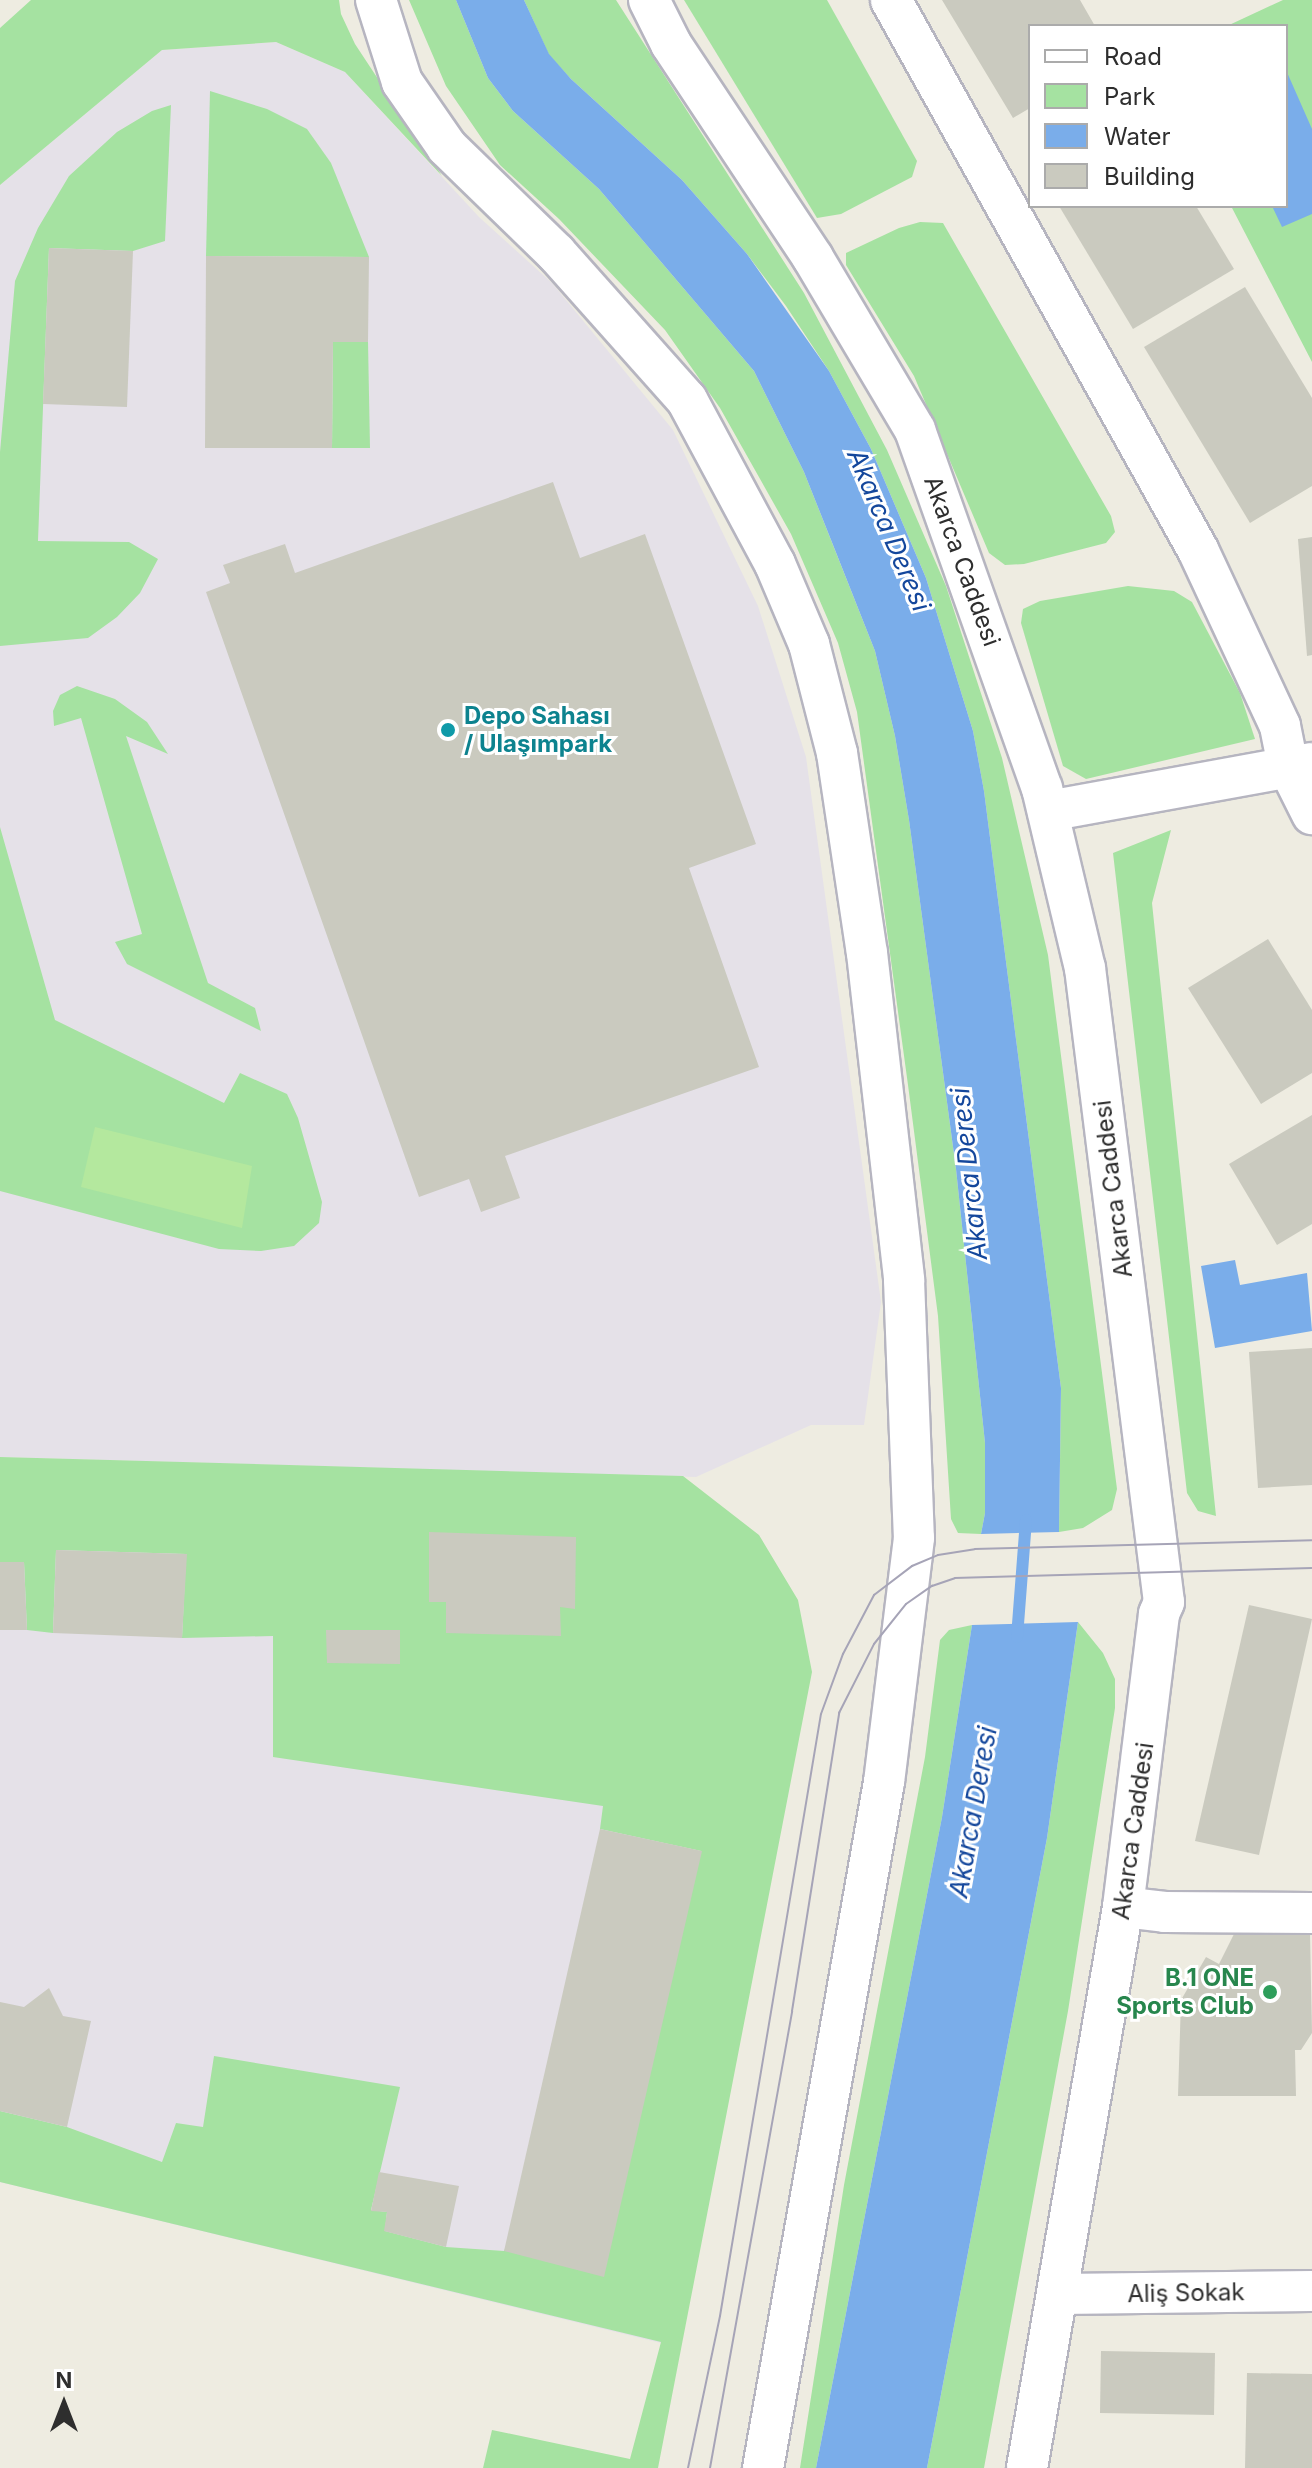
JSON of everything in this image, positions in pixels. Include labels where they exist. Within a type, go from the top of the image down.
[{"type":"street","points":[[376,0],[402,82],[447,147],[556,253],[687,400],[775,564],[809,644],[837,753],[871,984],[904,1280],[913,1555],[884,1782],[763,2468]]},
{"type":"street","name":"Akarca Caddesi","points":[[649,0],[671,44],[813,258],[915,430],[976,594],[1048,811],[1085,968],[1164,1602],[1159,1614],[1123,1907],[1027,2468]]},
{"type":"street","points":[[891,0],[1198,550],[1300,764],[1312,814]]},
{"type":"street","points":[[1048,811],[1300,764]]},
{"type":"street","points":[[1123,1907],[1165,1912],[1312,1913]]},
{"type":"street","name":"Aliş Sokak","points":[[1059,2294],[1312,2291]]},
{"type":"shaded area","points":[[276,42],[345,72],[479,217],[552,283],[673,430],[758,606],[806,757],[881,1302],[864,1425],[811,1425],[696,1477],[0,1457],[0,185],[162,50]]},
{"type":"shaded area","points":[[0,1486],[692,1526],[661,2343],[0,2182]]},
{"type":"green space","points":[[31,0],[339,0],[341,14],[355,44],[442,176],[345,72],[276,42],[162,50],[0,185],[0,28]]},
{"type":"green space","points":[[409,0],[456,0],[488,78],[513,111],[599,189],[754,371],[804,472],[875,651],[895,736],[909,820],[956,1169],[985,1443],[985,1513],[981,1534],[958,1533],[951,1519],[938,1316],[857,712],[838,643],[791,534],[720,408],[665,330],[559,219],[500,165],[446,86]]},
{"type":"green space","points":[[524,0],[616,0],[804,293],[887,450],[946,586],[1002,758],[1048,955],[1117,1489],[1112,1510],[1083,1528],[1059,1532],[1061,1388],[984,791],[973,731],[926,578],[871,449],[829,371],[786,306],[747,254],[682,180],[571,79],[549,55]]},
{"type":"green space","points":[[684,0],[827,0],[917,161],[912,177],[841,214],[817,218]]},
{"type":"green space","points":[[1283,0],[1312,0],[1312,362],[1232,208],[1288,208],[1288,24],[1231,24]]},
{"type":"green space","points":[[210,91],[267,109],[307,129],[331,163],[369,257],[206,256]]},
{"type":"green space","points":[[171,105],[165,241],[133,251],[49,248],[38,541],[129,542],[158,559],[140,593],[117,617],[88,638],[0,646],[0,452],[15,281],[38,228],[69,176],[117,132],[152,111]]},
{"type":"green space","points":[[920,222],[943,223],[1111,516],[1115,532],[1106,543],[1024,564],[1005,565],[989,553],[914,376],[846,265],[846,253],[899,228]]},
{"type":"green space","points":[[333,342],[368,342],[370,448],[332,448]]},
{"type":"green space","points":[[1128,586],[1174,591],[1192,602],[1240,693],[1255,739],[1086,779],[1063,766],[1021,623],[1023,609],[1040,601]]},
{"type":"green space","points":[[77,686],[115,699],[147,722],[168,754],[126,736],[208,983],[255,1008],[261,1031],[127,964],[115,942],[142,934],[81,718],[54,726],[53,711],[60,695]]},
{"type":"green space","points":[[0,827],[55,1020],[224,1103],[240,1073],[287,1094],[298,1118],[322,1202],[319,1223],[294,1246],[261,1251],[219,1249],[0,1191]]},
{"type":"green space","points":[[1171,830],[1152,903],[1216,1516],[1198,1511],[1187,1493],[1113,853]]},
{"type":"green space","points":[[95,1127],[252,1166],[242,1228],[81,1187]]},
{"type":"green space","points":[[0,1457],[683,1476],[759,1535],[798,1600],[812,1672],[658,2468],[483,2468],[492,2430],[630,2459],[661,2342],[0,2182],[0,2111],[67,2127],[162,2162],[176,2123],[203,2127],[214,2056],[400,2087],[371,2210],[387,2212],[385,2231],[446,2247],[504,2251],[701,1851],[600,1829],[603,1806],[273,1757],[273,1636],[182,1638],[186,1554],[56,1550],[53,1633],[27,1630],[24,1562],[0,1562]]},
{"type":"green space","points":[[1078,1622],[1103,1653],[1115,1679],[1115,1708],[1068,2011],[984,2468],[927,2468],[1047,1838]]},
{"type":"green space","points":[[972,1625],[942,1817],[816,2468],[800,2468],[844,2185],[925,1757],[940,1640],[949,1630]]},
{"type":"water","points":[[456,0],[524,0],[549,54],[571,79],[682,180],[747,254],[829,371],[871,449],[926,578],[973,731],[984,791],[1061,1388],[1059,1532],[981,1534],[985,1513],[985,1443],[956,1169],[909,820],[895,736],[875,651],[804,472],[754,371],[599,189],[513,111],[488,78]]},
{"type":"water","points":[[1288,75],[1312,129],[1312,214],[1282,227],[1273,208],[1288,208]]},
{"type":"water","points":[[1235,1260],[1240,1285],[1307,1273],[1312,1331],[1215,1348],[1201,1266]]},
{"type":"water","points":[[1078,1622],[1047,1838],[927,2468],[816,2468],[942,1817],[972,1625]]},
{"type":"building","points":[[942,0],[1080,0],[1094,24],[1028,24],[1028,109],[1013,118]]},
{"type":"building","points":[[1060,208],[1197,208],[1234,269],[1133,329]]},
{"type":"building","points":[[49,248],[133,251],[127,407],[43,404]]},
{"type":"building","points":[[206,256],[369,257],[368,342],[333,342],[332,448],[205,448]]},
{"type":"building","points":[[1245,287],[1312,398],[1312,486],[1250,523],[1144,347]]},
{"type":"building","name":"Depo Sahası / Ulaşımpark","points":[[553,482],[580,558],[645,534],[756,844],[689,868],[759,1067],[505,1156],[520,1198],[481,1212],[469,1179],[419,1197],[206,592],[230,583],[223,565],[285,544],[295,573]]},
{"type":"building","points":[[1312,537],[1312,655],[1307,656],[1298,539]]},
{"type":"building","points":[[1268,939],[1312,1010],[1312,1073],[1261,1104],[1188,988]]},
{"type":"building","points":[[1312,1115],[1312,1224],[1277,1245],[1229,1164]]},
{"type":"building","points":[[1312,1348],[1312,1485],[1258,1488],[1249,1352]]},
{"type":"building","points":[[429,1532],[576,1537],[575,1609],[560,1607],[561,1636],[446,1633],[446,1602],[429,1602]]},
{"type":"building","points":[[56,1550],[187,1554],[182,1638],[53,1633]]},
{"type":"building","points":[[0,1562],[24,1562],[27,1630],[0,1630]]},
{"type":"building","points":[[1249,1605],[1312,1619],[1259,1855],[1195,1841]]},
{"type":"building","points":[[326,1630],[400,1630],[400,1664],[327,1663]]},
{"type":"building","points":[[600,1829],[702,1851],[604,2277],[504,2251]]},
{"type":"building","points":[[1310,1933],[1312,2033],[1301,2050],[1295,2050],[1296,2096],[1178,2096],[1181,2000],[1206,1957],[1219,1964],[1234,1934]]},
{"type":"building","points":[[49,1988],[63,2016],[91,2021],[67,2127],[0,2111],[0,2002],[24,2007]]},
{"type":"building","points":[[379,2172],[459,2186],[446,2247],[384,2231],[387,2212],[371,2211]]},
{"type":"building","points":[[1101,2351],[1215,2353],[1214,2415],[1100,2413]]},
{"type":"building","points":[[1247,2373],[1312,2374],[1312,2468],[1245,2468]]},
{"type":"waterway","name":"Akarca Deresi","points":[[1017,1637],[1026,1520]]},
{"type":"tram line","points":[[688,2468],[720,2316],[821,1714],[843,1654],[874,1595],[912,1566],[938,1555],[975,1549],[1312,1540]]},
{"type":"tram line","points":[[710,2468],[792,2011],[839,1713],[874,1644],[906,1604],[932,1586],[955,1578],[1312,1568]]},
{"type":"place","name":"Depo Sahası / Ulaşımpark","points":[[448,730]]},
{"type":"place","name":"B.1 ONE Sports Club","points":[[1270,1992]]}]
